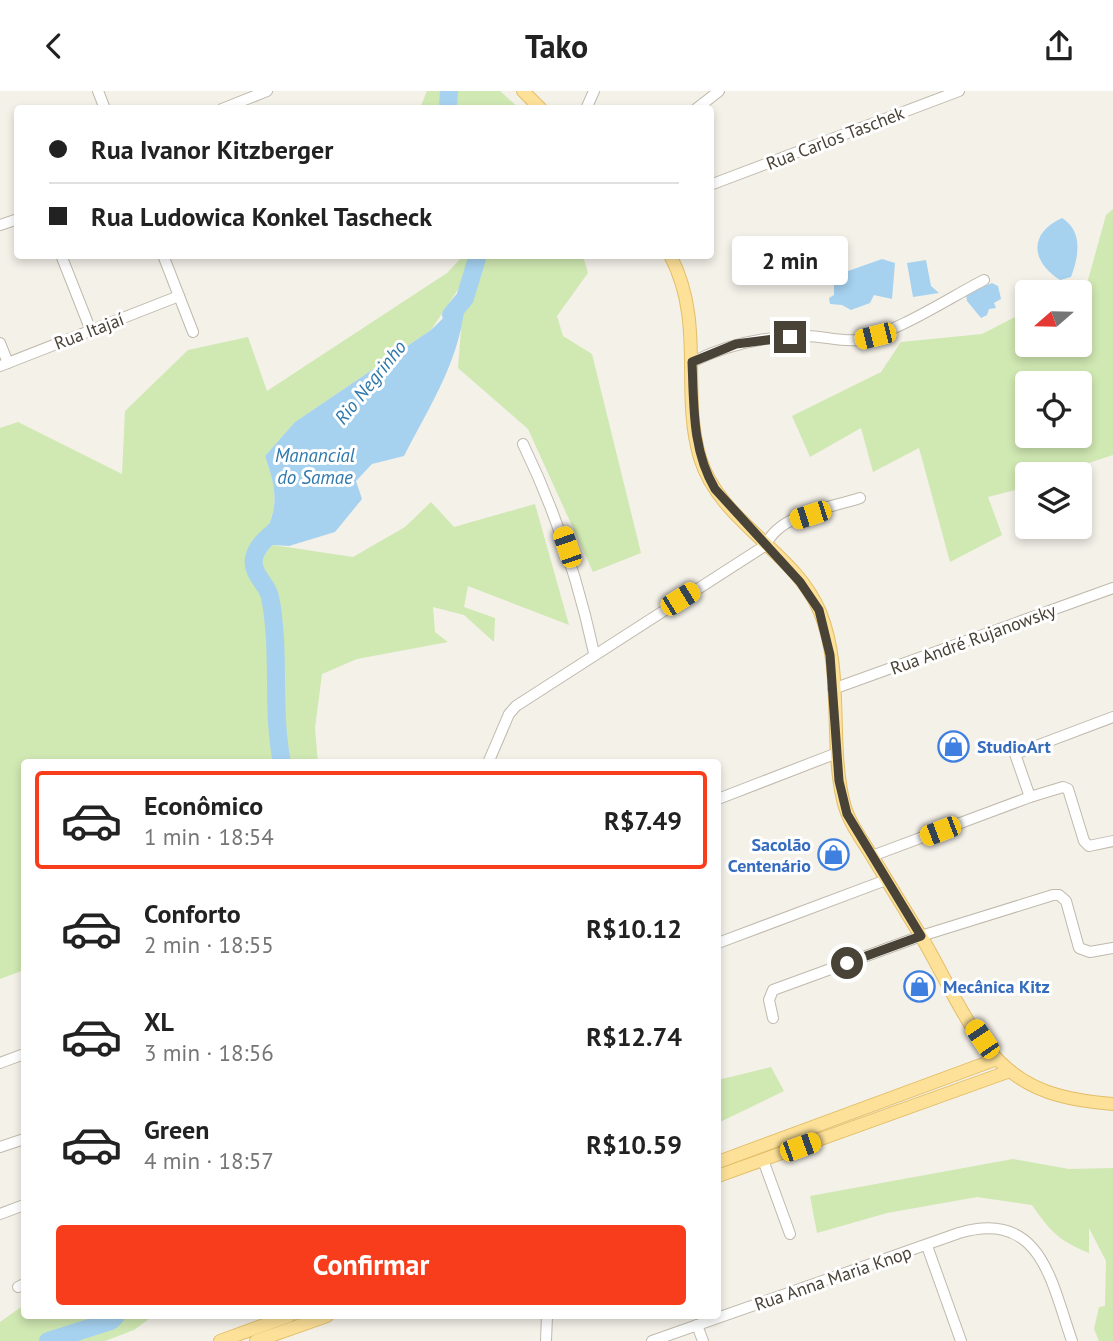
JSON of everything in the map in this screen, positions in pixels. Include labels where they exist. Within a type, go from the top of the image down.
[{"type":"main road","points":[[523,91],[537,105]]},
{"type":"main road","points":[[671,259],[687,302],[696,437],[706,473],[725,502],[800,582],[819,610],[827,637],[837,753],[847,814],[972,1025],[997,1059],[1010,1071],[1054,1094],[1113,1104]]},
{"type":"main road","points":[[721,1161],[997,1059]]},
{"type":"main road","points":[[721,1175],[1010,1071]]},
{"type":"main road","points":[[837,1118],[843,1126],[841,1132]]},
{"type":"main road","points":[[761,1146],[763,1160]]},
{"type":"main road","points":[[228,1340],[281,1319]]},
{"type":"main road","points":[[256,1341],[318,1319]]},
{"type":"street","points":[[232,105],[267,91]]},
{"type":"street","points":[[701,105],[719,91]]},
{"type":"street","name":"Rua Carlos Taschek","points":[[714,183],[959,91]]},
{"type":"street","points":[[63,259],[91,331]]},
{"type":"street","points":[[165,259],[193,332]]},
{"type":"street","points":[[692,362],[721,348],[771,338],[808,336],[846,341],[875,336],[984,280]]},
{"type":"street","name":"Rua Itajaí","points":[[4,365],[179,296]]},
{"type":"street","points":[[0,343],[4,365]]},
{"type":"street","points":[[523,444],[564,538],[594,653]]},
{"type":"street","points":[[490,759],[509,714],[516,706],[594,653],[765,545],[770,536],[785,523],[860,498]]},
{"type":"street","name":"Rua André Rujanowsky","points":[[833,689],[1113,588]]},
{"type":"street","points":[[1030,797],[1015,754],[1113,717]]},
{"type":"street","points":[[721,798],[837,753]]},
{"type":"street","points":[[872,856],[1063,787],[1068,789],[1084,841],[1089,846],[1113,841]]},
{"type":"street","points":[[721,942],[886,880]]},
{"type":"street","points":[[773,1018],[769,1000],[773,990],[921,936],[1053,895],[1059,895],[1066,901],[1079,948],[1090,952],[1113,949]]},
{"type":"street","points":[[0,1063],[21,1055]]},
{"type":"street","points":[[0,1147],[21,1140]]},
{"type":"street","points":[[763,1160],[790,1234]]},
{"type":"street","points":[[0,1214],[21,1206]]},
{"type":"street","name":"Rua Anna Maria Knop","points":[[721,1317],[974,1229],[1000,1228],[1016,1233],[1041,1257],[1072,1341]]},
{"type":"street","points":[[927,1245],[959,1340]]},
{"type":"street","points":[[546,1341],[547,1319]]},
{"type":"street","name":"Rua Anna Maria Knop","points":[[652,1341],[714,1319]]},
{"type":"street","points":[[697,1325],[703,1341]]},
{"type":"green space","points":[[427,91],[500,91],[516,105],[421,105]]},
{"type":"green space","points":[[1113,209],[1113,455],[1091,462],[1015,462],[1015,490],[988,497],[1002,535],[950,562],[919,448],[873,472],[861,428],[810,457],[792,416],[881,372],[901,342],[982,334],[1015,317],[1015,357],[1092,357],[1092,280],[1088,280],[1106,215]]},
{"type":"green space","points":[[460,259],[584,259],[588,273],[557,316],[563,336],[592,354],[641,553],[593,572],[528,429],[458,368],[465,279],[431,330],[295,422],[265,456],[274,500],[271,520],[260,543],[353,557],[405,527],[431,502],[454,527],[535,504],[569,625],[468,586],[464,607],[495,618],[494,642],[464,615],[433,607],[435,632],[448,642],[357,659],[322,674],[315,728],[318,759],[21,759],[21,971],[0,979],[0,428],[18,422],[122,474],[125,411],[188,350],[248,337],[267,391],[447,273]]},
{"type":"green space","points":[[771,1067],[784,1091],[721,1122],[721,1079]]},
{"type":"green space","points":[[1013,1159],[1069,1169],[1113,1168],[1113,1341],[1099,1341],[1094,1329],[1099,1307],[1105,1306],[1106,1261],[1089,1228],[1089,1253],[1056,1234],[1032,1205],[977,1197],[887,1213],[817,1233],[810,1196]]},
{"type":"green space","points":[[21,1307],[21,1319],[149,1319],[134,1330],[105,1341],[0,1341],[0,1322]]},
{"type":"water","points":[[1062,218],[1069,223],[1076,237],[1076,261],[1071,277],[1060,280],[1043,264],[1037,247],[1039,239],[1051,224]]},
{"type":"water","points":[[882,259],[895,263],[892,299],[874,295],[870,303],[851,310],[842,305],[830,304],[829,298],[834,295],[834,276]]},
{"type":"water","points":[[926,260],[931,286],[939,293],[913,297],[907,263]]},
{"type":"water","points":[[992,283],[998,286],[1001,299],[994,303],[996,308],[989,309],[987,315],[981,318],[967,301],[966,294]]},
{"type":"water","name":"Manancial do Samae","points":[[465,297],[463,319],[452,360],[404,456],[372,464],[356,481],[362,499],[335,532],[289,546],[260,544],[271,520],[274,501],[265,456],[295,422],[431,330]]},
{"type":"waterway","name":"Rio Negrinho","points":[[448,105],[449,91]]},
{"type":"waterway","name":"Rio Negrinho","points":[[451,315],[465,298],[477,259]]},
{"type":"waterway","name":"Rio Negrinho","points":[[277,529],[260,545],[255,553],[254,564],[270,597],[273,618],[277,722],[281,759]]},
{"type":"waterway","name":"Rio Negrinho","points":[[48,1341],[113,1319]]},
{"type":"place","name":"StudioArt","points":[[954,746]]},
{"type":"place","name":"Sacolão Centenário","points":[[834,854]]},
{"type":"place","name":"Mecânica Kitz","points":[[920,986]]},
{"type":"route","points":[[790,337],[736,344],[692,362],[696,437],[700,457],[715,489],[800,582],[819,610],[830,655],[839,781],[847,814],[921,936],[847,963]]}]
